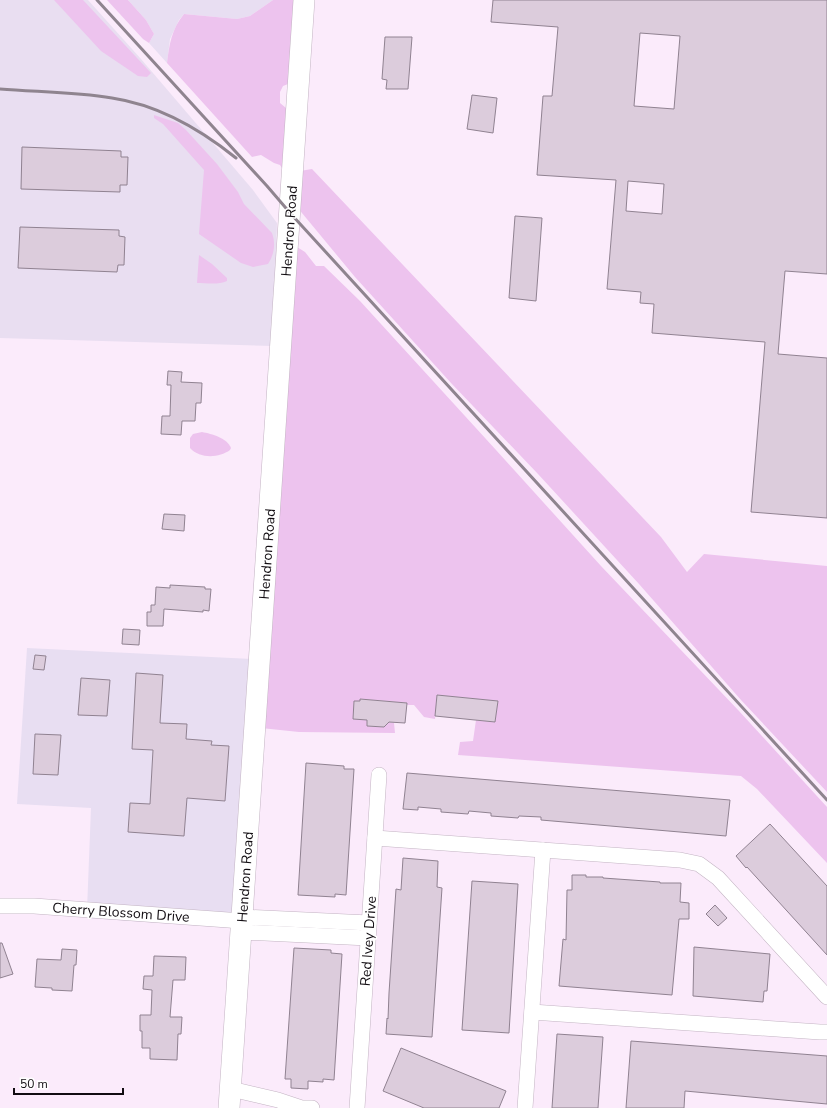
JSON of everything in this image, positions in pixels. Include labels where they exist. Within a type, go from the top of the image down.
[{"type":"street","name":"Hendron Road","points":[[230,1098],[304,0]]},
{"type":"street","name":"Red Ivey Drive","points":[[357,1108],[379,775]]},
{"type":"street","points":[[374,838],[680,860],[699,864],[718,878],[827,997]]},
{"type":"street","points":[[525,1108],[543,850]]},
{"type":"street","name":"Cherry Blossom Drive","points":[[0,906],[34,906],[242,924],[368,930]]},
{"type":"street","points":[[532,1012],[827,1032]]},
{"type":"street","points":[[230,1098],[278,1100],[301,1108],[312,1108]]},
{"type":"shaded area","points":[[0,0],[88,0],[141,59],[253,190],[277,223],[273,346],[0,338]]},
{"type":"shaded area","points":[[54,0],[83,0],[151,73],[147,77],[138,76],[101,51]]},
{"type":"shaded area","points":[[107,0],[128,0],[146,20],[154,34],[149,43],[143,39]]},
{"type":"shaded area","points":[[128,0],[273,0],[250,16],[237,19],[184,14],[179,20],[170,39],[167,63],[149,43],[154,34],[146,20]]},
{"type":"shaded area","points":[[273,0],[296,0],[289,79],[288,84],[283,86],[280,92],[280,103],[286,108],[288,119],[284,171],[280,165],[261,155],[252,157],[167,63],[174,31],[184,14],[237,19],[250,16]]},
{"type":"shaded area","points":[[154,115],[178,123],[186,130],[217,164],[238,192],[244,204],[272,233],[274,249],[268,264],[253,267],[241,263],[199,234],[204,170],[163,124],[154,118]]},
{"type":"shaded area","points":[[312,169],[661,537],[687,572],[704,554],[827,566],[827,792],[741,700],[639,584],[538,474],[451,383],[355,277],[297,207],[300,171]]},
{"type":"shaded area","points":[[297,247],[305,252],[316,266],[324,266],[360,301],[601,566],[739,711],[827,807],[827,863],[757,789],[741,776],[458,755],[460,742],[473,741],[476,720],[495,722],[497,701],[437,695],[435,719],[424,717],[414,705],[407,705],[407,703],[361,699],[360,701],[354,701],[353,719],[367,720],[367,726],[381,727],[389,722],[394,723],[395,733],[299,732],[261,728]]},
{"type":"shaded area","points":[[199,255],[212,264],[227,278],[227,281],[216,283],[197,283]]},
{"type":"shaded area","points":[[202,432],[215,435],[223,439],[231,448],[230,450],[221,455],[215,456],[204,456],[194,452],[190,448],[190,438],[193,434]]},
{"type":"shaded area","points":[[27,648],[252,659],[233,928],[88,918],[87,910],[91,808],[17,804]]},
{"type":"building","points":[[493,0],[827,0],[827,274],[785,271],[778,354],[827,358],[827,518],[751,512],[765,342],[652,333],[654,304],[640,303],[641,292],[607,289],[616,180],[537,175],[543,96],[552,96],[558,27],[491,22]],"holes":[[[640,33],[680,36],[674,109],[634,106]],[[628,181],[664,184],[662,214],[626,211]]]},
{"type":"building","points":[[385,37],[412,37],[408,89],[386,89],[387,80],[382,79]]},
{"type":"building","points":[[472,95],[497,98],[493,133],[467,129]]},
{"type":"building","points":[[22,147],[121,151],[121,157],[128,157],[127,185],[120,185],[120,192],[21,189]]},
{"type":"building","points":[[515,216],[542,218],[536,301],[509,298]]},
{"type":"building","points":[[20,227],[119,230],[119,236],[125,237],[124,265],[118,265],[117,272],[18,268]]},
{"type":"building","points":[[168,371],[182,372],[181,382],[202,383],[201,403],[196,403],[195,421],[182,421],[181,435],[161,434],[162,416],[170,416],[171,385],[167,385]]},
{"type":"building","points":[[164,514],[185,515],[184,531],[162,529]]},
{"type":"building","points":[[170,585],[205,587],[205,589],[211,589],[209,611],[203,610],[203,612],[164,609],[163,626],[147,626],[147,612],[151,612],[151,605],[155,605],[156,587],[170,588]]},
{"type":"building","points":[[123,629],[140,630],[139,645],[122,644]]},
{"type":"building","points":[[35,655],[46,656],[44,670],[33,669]]},
{"type":"building","points":[[136,673],[163,675],[160,723],[187,724],[186,739],[212,741],[211,745],[229,746],[225,801],[187,798],[184,836],[128,832],[130,803],[150,804],[153,750],[132,749]]},
{"type":"building","points":[[81,678],[110,680],[107,716],[78,715]]},
{"type":"building","points":[[437,695],[498,701],[495,722],[435,716]]},
{"type":"building","points":[[360,699],[407,703],[405,723],[389,722],[384,727],[367,726],[367,720],[353,719],[354,701],[360,701]]},
{"type":"building","points":[[35,734],[61,735],[58,775],[33,774]]},
{"type":"building","points":[[306,763],[344,766],[344,769],[354,769],[346,895],[335,894],[335,897],[298,895]]},
{"type":"building","points":[[407,773],[730,800],[726,836],[541,820],[541,817],[519,816],[518,818],[491,816],[491,813],[469,811],[468,814],[441,812],[441,809],[418,807],[418,810],[403,809]]},
{"type":"building","points":[[770,824],[827,886],[827,955],[736,856]]},
{"type":"building","points":[[403,858],[438,861],[437,887],[442,888],[432,1037],[386,1034],[396,889],[401,890]]},
{"type":"building","points":[[572,875],[586,875],[586,877],[603,877],[660,883],[681,883],[680,902],[689,903],[689,919],[679,919],[672,995],[559,986],[563,939],[566,940],[567,890],[572,890]]},
{"type":"building","points":[[472,881],[518,884],[509,1033],[462,1030]]},
{"type":"building","points":[[715,905],[727,918],[718,926],[706,914]]},
{"type":"building","points":[[0,943],[2,943],[13,974],[0,978]]},
{"type":"building","points":[[694,947],[770,954],[767,991],[764,991],[763,1002],[693,996]]},
{"type":"building","points":[[294,948],[331,950],[331,953],[342,954],[334,1080],[323,1079],[323,1082],[308,1081],[308,1089],[291,1088],[291,1079],[285,1079]]},
{"type":"building","points":[[62,949],[77,950],[72,991],[35,987],[37,959],[61,960]]},
{"type":"building","points":[[154,956],[186,957],[185,980],[173,980],[170,1017],[182,1017],[181,1034],[178,1034],[177,1060],[150,1059],[150,1048],[142,1048],[140,1015],[151,1015],[152,990],[143,989],[144,976],[153,976]]},
{"type":"building","points":[[557,1034],[603,1037],[598,1108],[552,1108]]},
{"type":"building","points":[[631,1041],[827,1056],[827,1104],[685,1091],[684,1108],[626,1108]]},
{"type":"building","points":[[401,1048],[506,1091],[499,1108],[424,1108],[383,1091]]},
{"type":"railway","points":[[97,0],[827,800]]},
{"type":"railway","points":[[0,89],[70,93],[129,101],[162,112],[178,120],[208,137],[236,158]]}]
